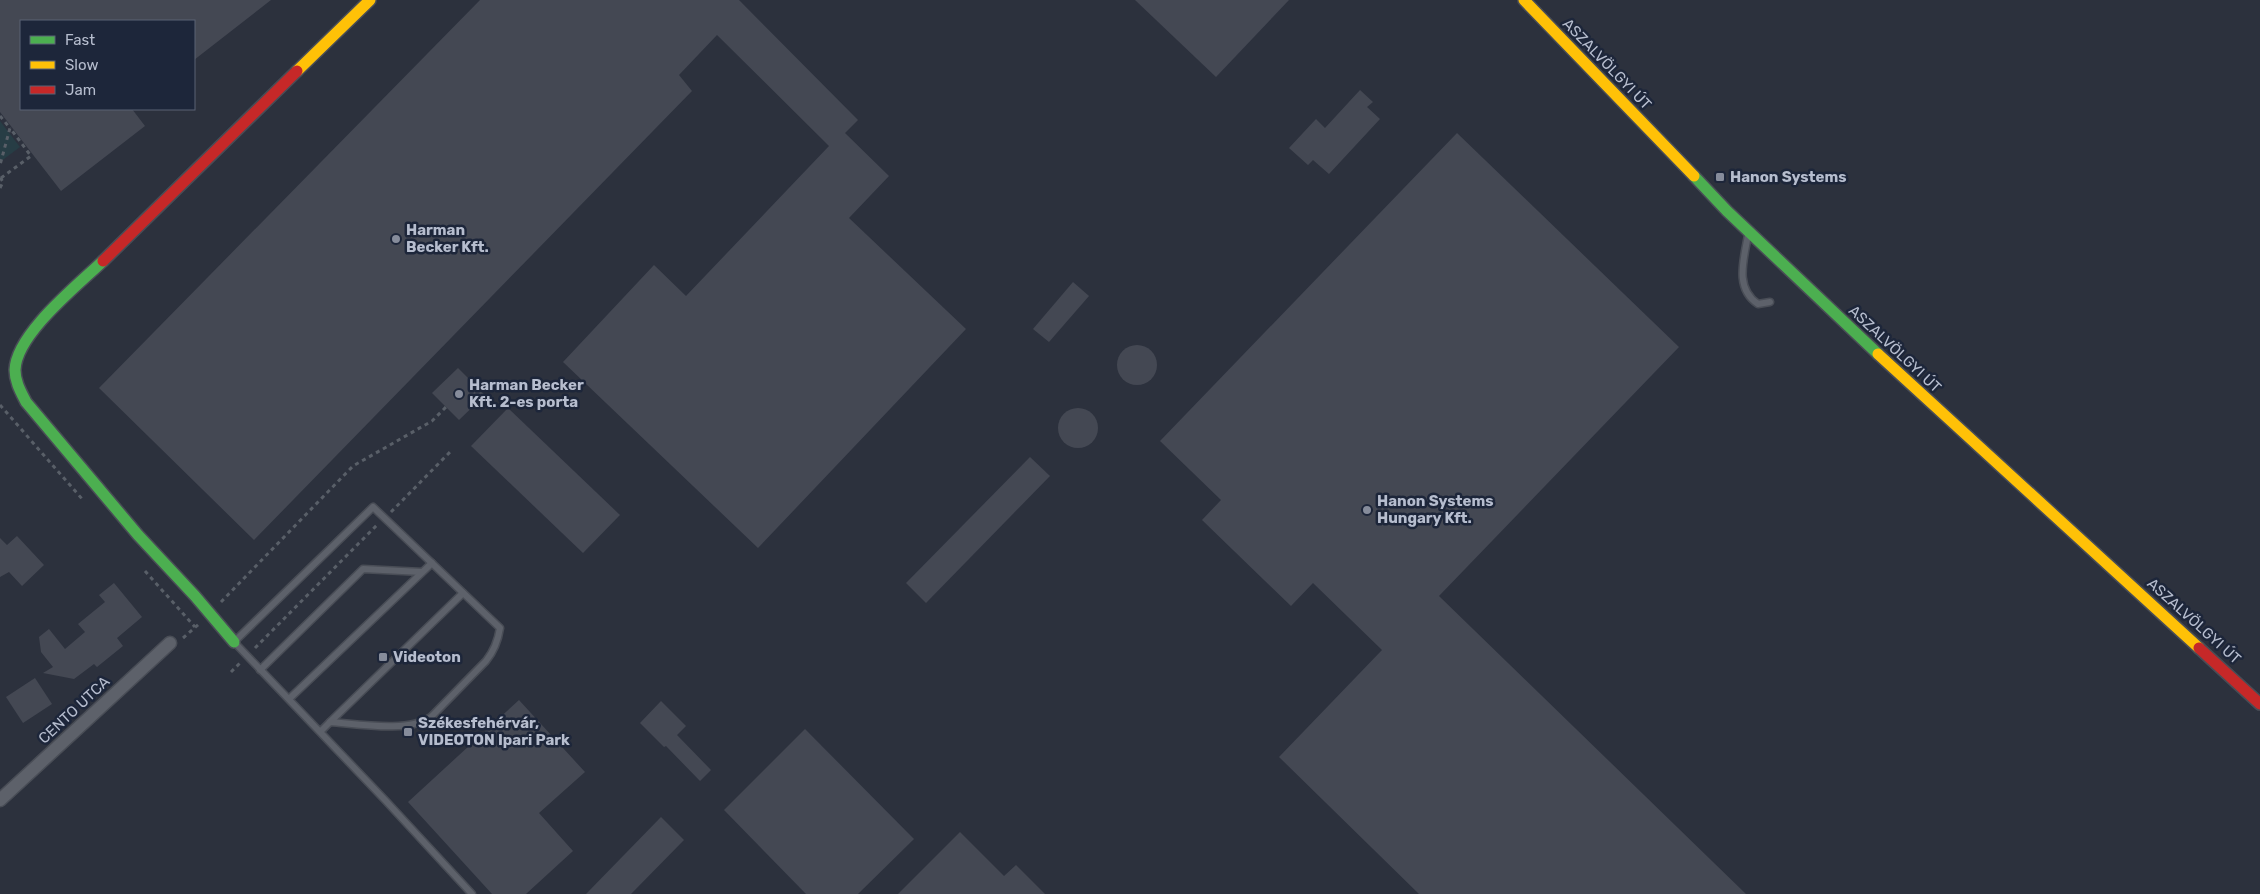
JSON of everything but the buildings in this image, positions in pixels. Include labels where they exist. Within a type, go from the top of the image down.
[{"type":"street","points":[[234,642],[195,596],[138,535],[26,402],[17,384],[15,367],[17,353],[26,338],[67,296],[370,0]]},
{"type":"street","name":"ASZALVÖLGYI ÚT","points":[[1524,0],[1748,231],[1894,369],[2260,704]]},
{"type":"street","name":"CENTO UTCA","points":[[0,800],[170,643]]},
{"type":"lane","points":[[1748,231],[1741,276],[1749,298],[1758,304],[1770,302]]},
{"type":"lane","points":[[330,722],[408,726],[423,723],[486,661],[496,644],[500,628],[373,507],[234,642],[472,894]]},
{"type":"lane","points":[[288,699],[432,563]]},
{"type":"lane","points":[[260,670],[363,569],[422,572]]},
{"type":"lane","points":[[320,732],[463,593]]},
{"type":"path","points":[[0,116],[30,156],[1,178],[3,182],[0,188]]},
{"type":"path","points":[[0,165],[10,128]]},
{"type":"path","points":[[231,672],[450,452]]},
{"type":"shaded area","points":[[0,121],[20,147],[0,162]]},
{"type":"traffic: fast","points":[[1694,176],[1727,211],[1878,354]]},
{"type":"traffic: fast","points":[[103,261],[50,311],[26,341],[18,356],[15,370],[17,383],[26,402],[138,535],[195,596],[234,642]]},
{"type":"traffic: slow","points":[[297,71],[370,0]]},
{"type":"traffic: slow","points":[[1524,0],[1694,176]]},
{"type":"traffic: slow","points":[[1878,354],[2199,648]]},
{"type":"traffic: jam","points":[[103,261],[297,71]]},
{"type":"traffic: jam","points":[[2199,648],[2260,704]]},
{"type":"place","name":"Hanon Systems","points":[[1720,177]]},
{"type":"place","name":"Harman Becker Kft.","points":[[396,239]]},
{"type":"place","name":"Harman Becker Kft. 2-es porta","points":[[459,394]]},
{"type":"place","name":"Hanon Systems Hungary Kft.","points":[[1367,510]]},
{"type":"place","name":"Videoton","points":[[383,657]]},
{"type":"place","name":"Székesfehérvár, VIDEOTON Ipari Park","points":[[408,732]]}]
